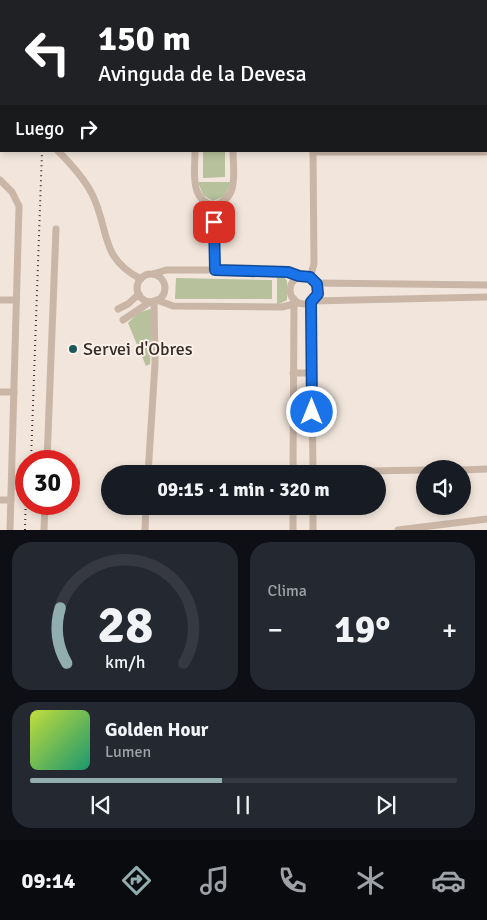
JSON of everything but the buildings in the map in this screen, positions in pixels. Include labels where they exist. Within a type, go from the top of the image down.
[{"type":"street","points":[[59,152],[73,167],[92,194],[111,254],[126,271],[141,278],[166,270],[288,272],[310,277],[317,284],[318,294],[312,301],[313,465]]},
{"type":"street","points":[[195,152],[196,190],[203,200],[214,204],[224,201],[232,192],[233,152]]},
{"type":"street","points":[[310,277],[314,264],[313,152],[487,152]]},
{"type":"street","points":[[0,180],[12,192],[19,206],[10,530]]},
{"type":"street","points":[[214,204],[215,270]]},
{"type":"street","points":[[47,450],[56,229]]},
{"type":"street","points":[[123,320],[164,294],[165,286],[162,280],[153,274]]},
{"type":"street","points":[[293,465],[295,302],[290,288],[299,276]]},
{"type":"street","points":[[139,294],[138,286],[141,278]]},
{"type":"street","points":[[317,284],[487,285]]},
{"type":"street","points":[[139,294],[154,301],[173,306],[282,307],[295,302],[312,301],[487,297]]},
{"type":"street","points":[[118,309],[128,304],[139,294]]},
{"type":"street","points":[[0,300],[16,300]]},
{"type":"street","points":[[148,465],[156,320],[154,301]]},
{"type":"street","points":[[293,373],[312,373]]},
{"type":"street","points":[[0,392],[14,392]]},
{"type":"street","points":[[471,470],[487,469]]},
{"type":"street","points":[[386,471],[416,470]]},
{"type":"street","points":[[0,500],[11,500]]},
{"type":"street","points":[[44,530],[45,515]]},
{"type":"street","points":[[145,530],[146,515]]},
{"type":"street","points":[[293,515],[293,530]]},
{"type":"street","points":[[313,515],[313,530]]},
{"type":"street","points":[[398,530],[487,519]]},
{"type":"green space","points":[[203,152],[225,152],[225,177],[203,178]]},
{"type":"green space","points":[[198,182],[231,182],[225,196],[213,201],[203,195]]},
{"type":"green space","points":[[277,275],[285,278],[287,281],[287,300],[277,305]]},
{"type":"green space","points":[[176,278],[272,280],[272,299],[175,299]]},
{"type":"green space","points":[[150,309],[152,311],[150,364],[146,366],[128,323],[138,313]]},
{"type":"railway","points":[[31,450],[42,152]]},
{"type":"railway","points":[[25,515],[25,530]]},
{"type":"place","name":"Servei d'Obres","points":[[73,349]]},
{"type":"route","points":[[214,222],[215,270],[288,272],[310,277],[317,284],[318,294],[311,302],[312,412]]}]
